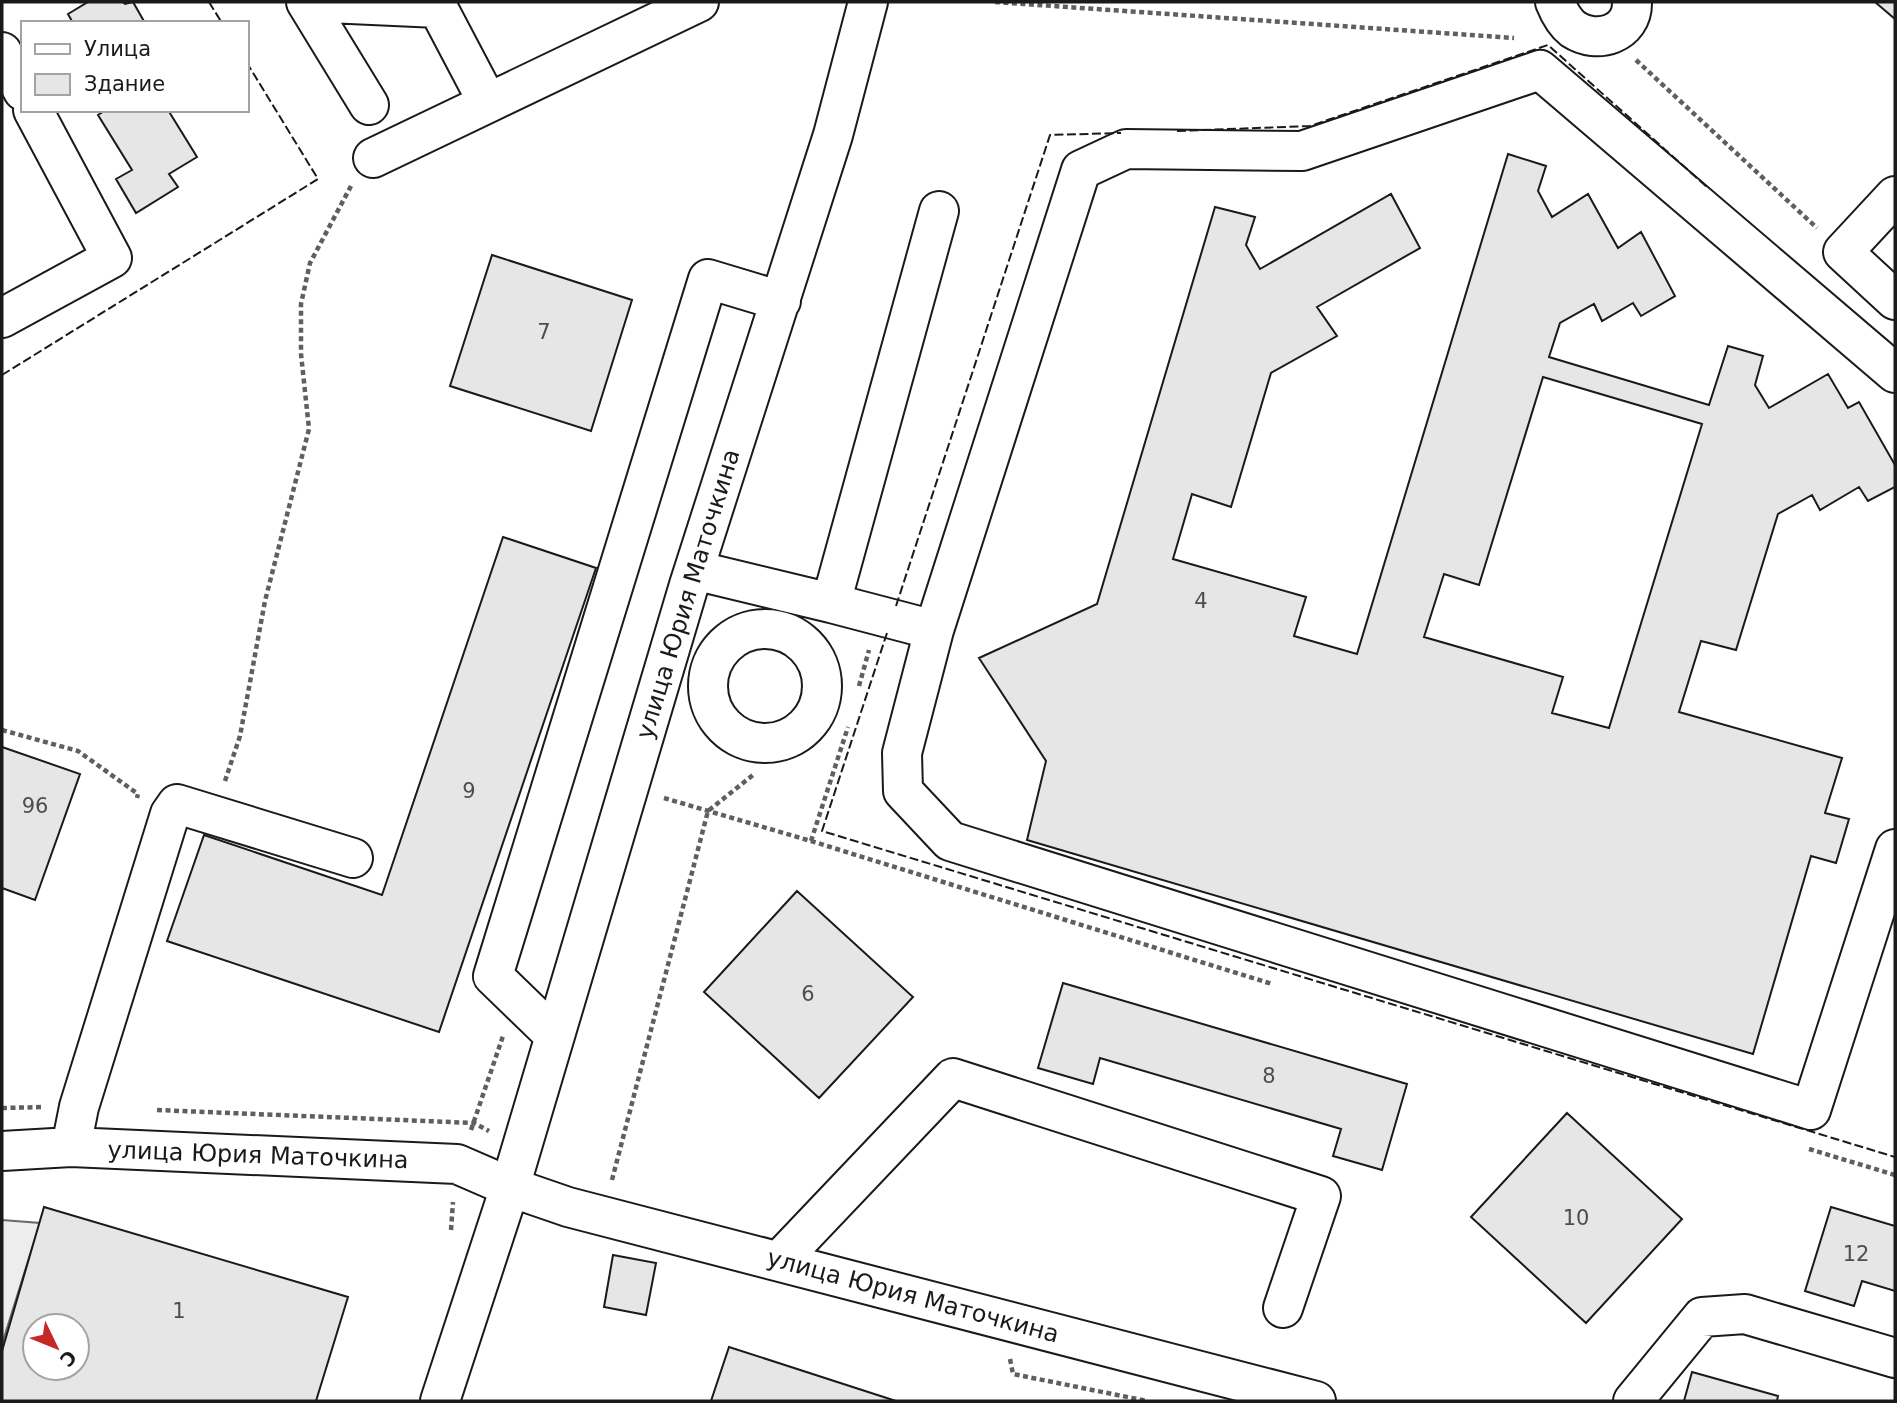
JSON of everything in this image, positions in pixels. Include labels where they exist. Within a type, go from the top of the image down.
[{"type":"street","points":[[306,2],[438,8],[488,103]]},
{"type":"street","points":[[306,2],[369,105]]},
{"type":"street","points":[[363,171],[488,103],[699,2]]},
{"type":"street","name":"улица Юрия Маточкина","points":[[440,1401],[510,1187],[694,570],[833,135],[868,2]]},
{"type":"street","points":[[1555,2],[1571,28],[1586,36],[1601,37],[1615,34],[1626,24],[1633,2]]},
{"type":"street","points":[[2,52],[21,87]]},
{"type":"street","points":[[1895,373],[1540,70],[1302,151],[1126,149],[1081,170],[934,630],[902,753],[903,791],[950,841],[1811,1110],[1895,849]]},
{"type":"street","points":[[2,318],[112,258],[34,112]]},
{"type":"street","points":[[1895,196],[1843,252],[1895,300]]},
{"type":"street","points":[[831,603],[939,211]]},
{"type":"street","points":[[555,1036],[493,976],[509,923],[708,279],[781,300]]},
{"type":"street","points":[[694,570],[934,630]]},
{"type":"street","points":[[664,670],[708,680]]},
{"type":"street","points":[[71,1147],[79,1107],[170,814],[177,804],[353,858]]},
{"type":"street","points":[[779,1261],[953,1078],[1321,1196],[1283,1308]]},
{"type":"street","name":"улица Юрия Маточкина","points":[[2,1151],[71,1147],[457,1164],[510,1187],[568,1207],[1316,1401]]},
{"type":"street","points":[[1633,1401],[1702,1317],[1745,1314],[1895,1358]]},
{"type":"path","points":[[214,815],[240,736],[265,601],[309,429],[301,354],[301,304],[310,263],[363,171]]},
{"type":"path","points":[[811,841],[848,727]]},
{"type":"path","points":[[2,730],[78,751],[138,794],[134,807]]},
{"type":"path","points":[[611,1182],[708,811],[753,775]]},
{"type":"shaded area","points":[[2,1220],[40,1223],[2,1344]]},
{"type":"building","points":[[88,2],[133,2],[144,21],[72,21],[68,14]]},
{"type":"building","points":[[1875,2],[1895,2],[1895,19]]},
{"type":"building","points":[[103,112],[169,112],[197,157],[169,174],[178,187],[136,213],[116,179],[132,170],[98,115]]},
{"type":"building","points":[[1508,154],[1546,166],[1538,191],[1552,217],[1588,194],[1618,248],[1641,232],[1675,296],[1641,316],[1633,303],[1602,321],[1594,304],[1560,323],[1549,357],[1709,405],[1728,346],[1763,356],[1755,385],[1769,408],[1828,374],[1848,408],[1859,402],[1895,465],[1895,487],[1868,501],[1859,487],[1820,510],[1812,495],[1778,514],[1736,650],[1701,641],[1679,712],[1842,758],[1825,813],[1849,819],[1836,863],[1811,856],[1753,1054],[1027,840],[1046,761],[979,658],[1097,604],[1215,207],[1255,217],[1246,245],[1260,269],[1391,194],[1420,248],[1317,307],[1337,336],[1271,373],[1231,507],[1192,494],[1173,559],[1306,597],[1294,636],[1357,654]],"holes":[[[1543,377],[1702,424],[1609,728],[1552,713],[1563,677],[1424,637],[1444,574],[1479,585]]]},
{"type":"building","points":[[492,255],[632,300],[591,431],[450,386]]},
{"type":"building","points":[[503,537],[596,568],[439,1032],[167,941],[204,835],[382,895]]},
{"type":"building","points":[[2,747],[80,774],[35,900],[2,888]]},
{"type":"building","points":[[797,891],[913,997],[819,1098],[704,992]]},
{"type":"building","points":[[1063,983],[1407,1084],[1382,1170],[1333,1156],[1341,1129],[1100,1058],[1093,1084],[1038,1068]]},
{"type":"building","points":[[1567,1113],[1682,1219],[1586,1323],[1471,1217]]},
{"type":"building","points":[[44,1207],[348,1297],[316,1401],[2,1401],[2,1351]]},
{"type":"building","points":[[1831,1207],[1895,1226],[1895,1291],[1862,1281],[1854,1306],[1805,1291]]},
{"type":"building","points":[[613,1255],[656,1263],[646,1315],[604,1307]]},
{"type":"building","points":[[729,1347],[896,1401],[711,1401]]},
{"type":"building","points":[[1692,1372],[1778,1396],[1777,1401],[1684,1401]]},
{"type":"fence","points":[[209,2],[221,21]]},
{"type":"fence","points":[[1177,131],[1310,126],[1548,45],[1707,187]]},
{"type":"fence","points":[[2,375],[318,179],[248,65]]},
{"type":"fence","points":[[896,606],[1050,135],[1121,133]]},
{"type":"fence","points":[[887,633],[822,831],[1895,1157]]}]
